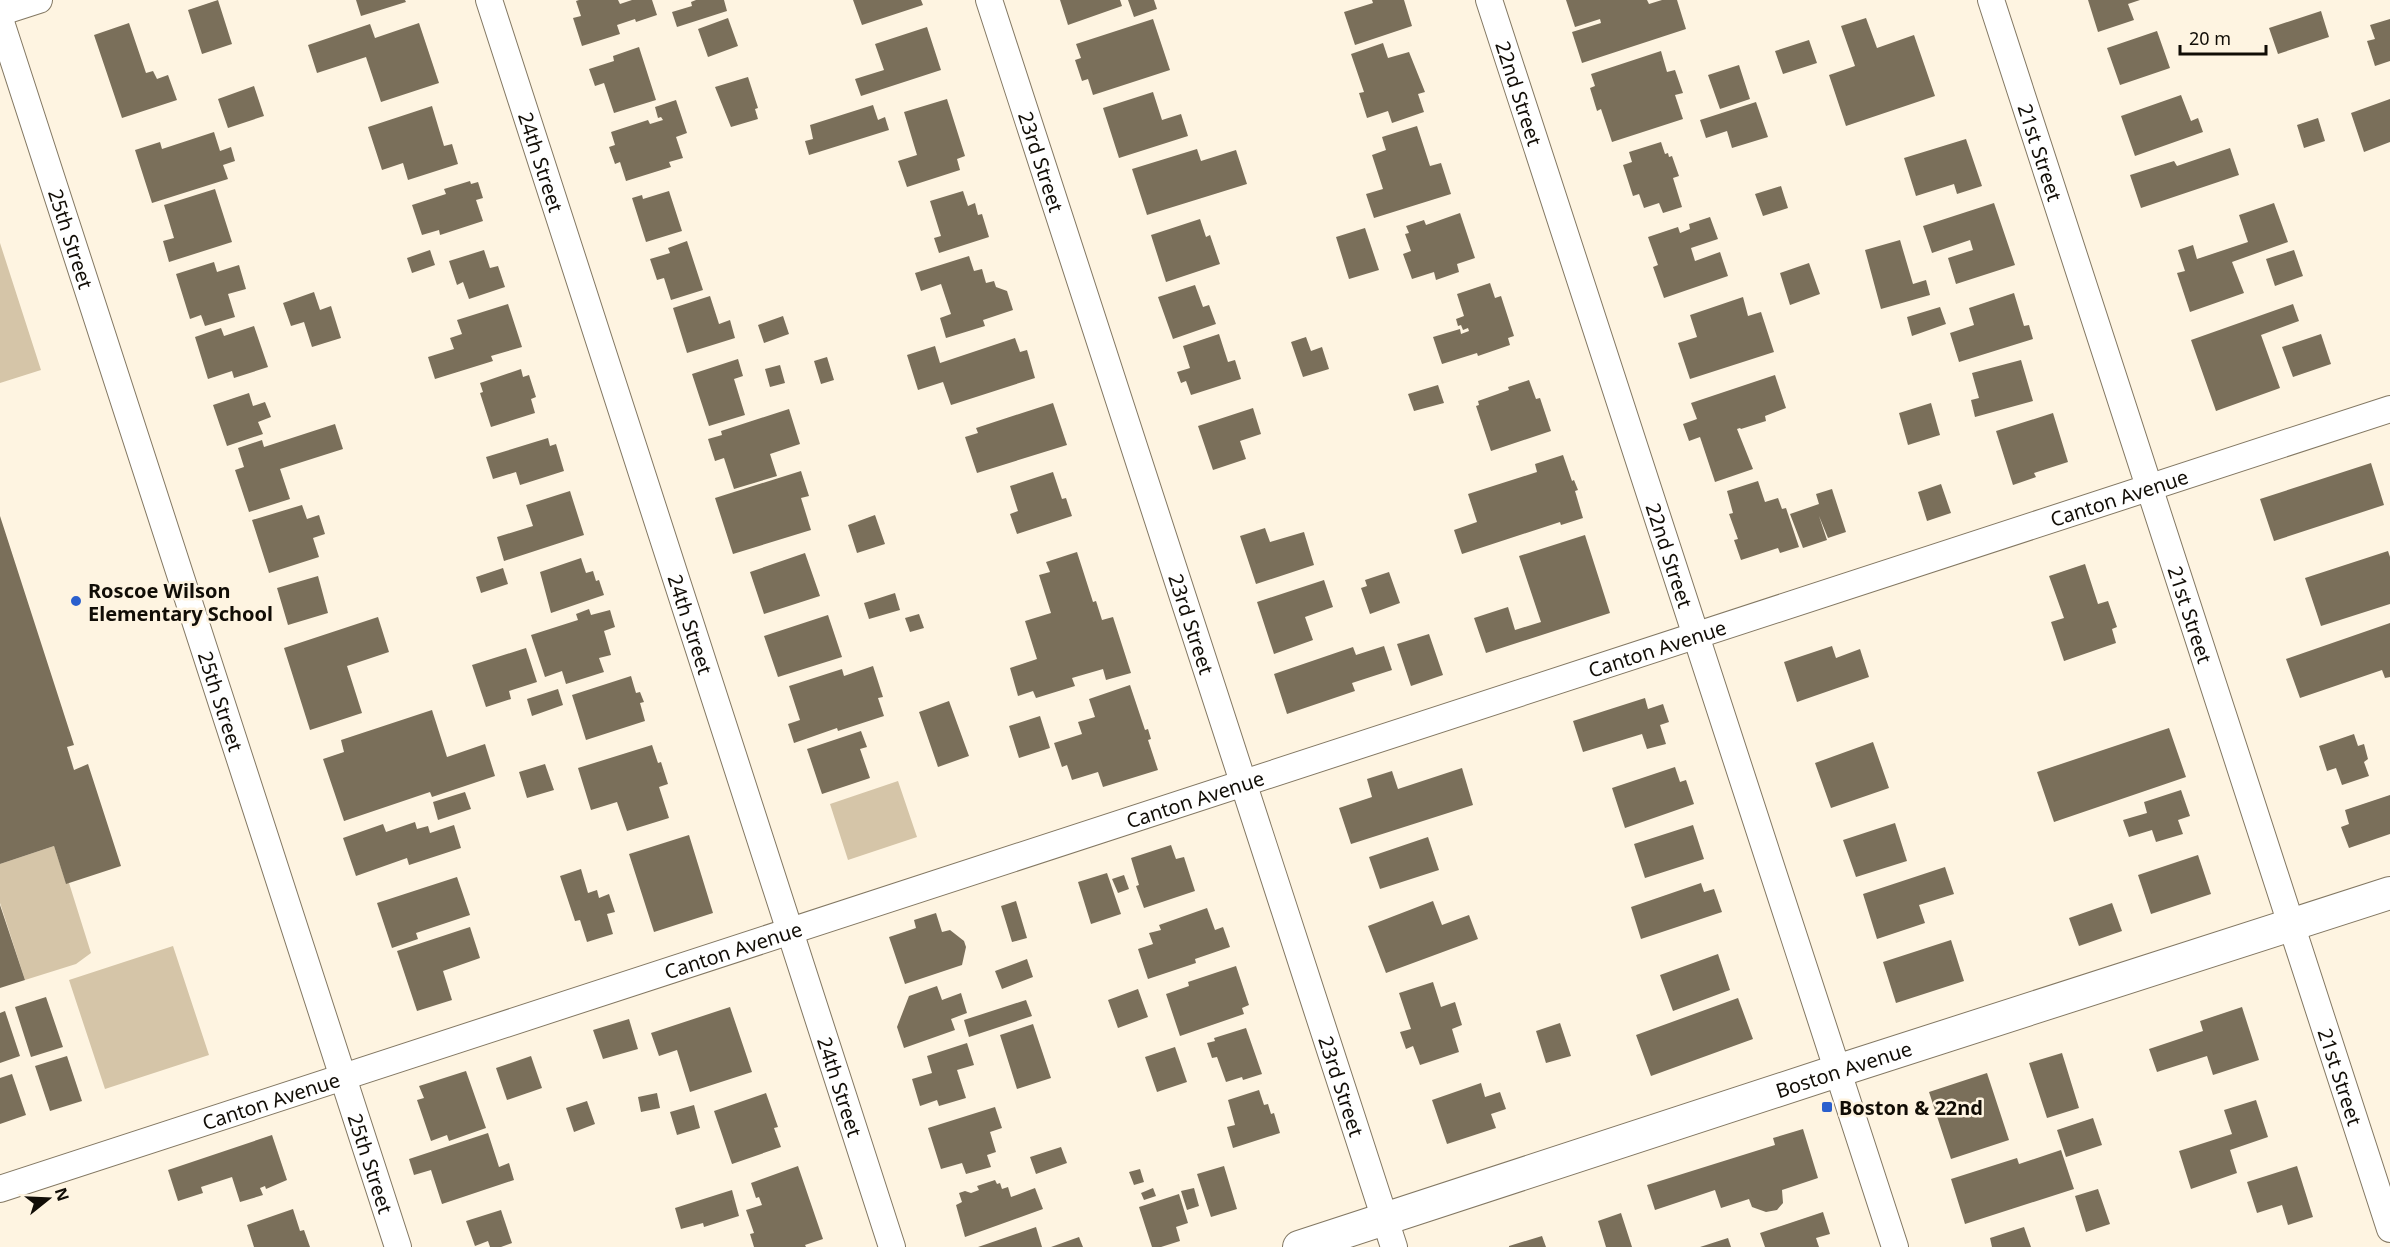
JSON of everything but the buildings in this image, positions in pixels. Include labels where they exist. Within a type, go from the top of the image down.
[{"type":"street","points":[[0,18],[8,10],[39,0]]},
{"type":"street","name":"24th Street","points":[[489,0],[892,1247]]},
{"type":"street","name":"23rd Street","points":[[989,0],[1389,1234]]},
{"type":"street","name":"22nd Street","points":[[1489,0],[1895,1247]]},
{"type":"street","name":"21st Street","points":[[1991,0],[2390,1229]]},
{"type":"street","name":"25th Street","points":[[0,18],[398,1247]]},
{"type":"street","name":"Canton Avenue","points":[[0,1189],[2390,409]]},
{"type":"street","name":"Boston Avenue","points":[[1299,1247],[1389,1234],[1837,1071],[2390,893]]},
{"type":"shaded area","points":[[0,243],[41,370],[0,383]]},
{"type":"shaded area","points":[[898,781],[917,837],[848,860],[830,804]]},
{"type":"shaded area","points":[[54,846],[66,883],[69,883],[91,953],[76,964],[25,980],[0,903],[0,864]]},
{"type":"shaded area","points":[[173,946],[209,1055],[105,1089],[69,980]]},
{"type":"place","name":"Roscoe Wilson Elementary School","points":[[76,601]]},
{"type":"place","name":"Boston & 22nd","points":[[1827,1107]]}]
